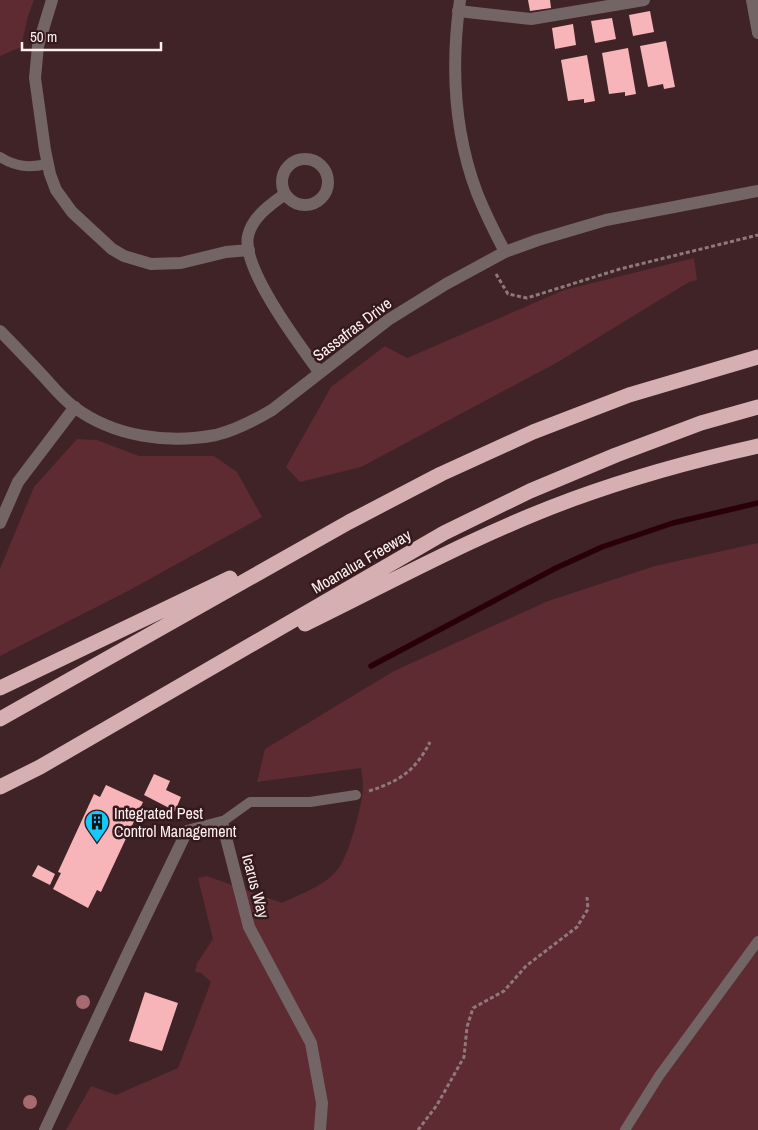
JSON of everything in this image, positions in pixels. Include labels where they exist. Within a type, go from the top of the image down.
[{"type":"highway","points":[[0,719],[349,522],[441,474],[533,432],[629,395],[758,357]]},
{"type":"highway","name":"Moanalua Freeway","points":[[0,787],[40,767],[444,533],[522,495],[616,455],[701,423],[758,407]]},
{"type":"highway","points":[[187,681],[490,534],[572,500],[696,460],[758,447]]},
{"type":"highway","points":[[0,688],[349,522]]},
{"type":"highway","points":[[0,794],[40,767]]},
{"type":"street","points":[[52,0],[38,46],[35,78],[47,164],[56,190],[72,212],[99,239],[124,256],[151,264],[181,263],[226,252],[248,250]]},
{"type":"street","points":[[505,252],[477,192],[463,138],[455,78],[459,6],[531,19],[644,0]]},
{"type":"street","points":[[752,0],[758,33]]},
{"type":"street","name":"Sassafras Drive","points":[[0,331],[75,408],[102,425],[120,432],[176,439],[217,434],[256,420],[290,397],[388,320],[446,284],[505,252],[606,220],[758,191]]},
{"type":"street","points":[[285,194],[263,212],[251,226],[247,238],[248,250],[268,298],[320,374]]},
{"type":"street","points":[[0,523],[18,482],[75,408]]},
{"type":"street","points":[[45,1130],[187,831],[222,822]]},
{"type":"street","name":"Icarus Way","points":[[222,822],[249,926],[311,1043],[322,1103],[320,1130]]},
{"type":"lane","points":[[0,157],[20,166],[33,167],[47,164]]},
{"type":"lane","points":[[222,822],[250,802],[310,802],[356,796]]},
{"type":"lane","points":[[625,1130],[659,1076],[758,941]]},
{"type":"path","points":[[488,260],[502,287],[508,294],[527,298],[620,269],[758,235]]},
{"type":"path","points":[[356,796],[383,787],[411,771],[423,756],[430,742]]},
{"type":"path","points":[[418,1130],[437,1105],[464,1057],[467,1027],[473,1008],[504,991],[526,966],[577,927],[588,909],[587,897]]},
{"type":"shaded area","points":[[0,0],[34,0],[28,16],[21,47],[0,56]]},
{"type":"shaded area","points":[[694,258],[697,280],[689,282],[558,362],[361,467],[300,482],[286,467],[331,387],[385,346],[407,358],[564,290]]},
{"type":"shaded area","points":[[77,439],[97,440],[139,456],[214,456],[237,472],[262,517],[128,591],[0,656],[0,569],[34,487]]},
{"type":"shaded area","points":[[758,543],[758,1130],[66,1130],[91,1086],[116,1095],[178,1068],[211,982],[201,973],[195,972],[197,963],[213,939],[198,878],[207,876],[282,903],[326,880],[333,875],[342,862],[354,830],[360,806],[363,788],[361,768],[257,782],[265,749],[394,671],[548,601],[655,566]]},
{"type":"building","points":[[528,0],[550,0],[551,8],[530,11]]},
{"type":"building","points":[[650,11],[654,32],[633,36],[629,15]]},
{"type":"building","points":[[612,18],[616,39],[595,43],[591,21]]},
{"type":"building","points":[[573,24],[576,45],[555,49],[552,28]]},
{"type":"building","points":[[666,41],[675,87],[664,89],[663,84],[648,87],[640,46]]},
{"type":"building","points":[[628,48],[636,94],[625,96],[625,92],[609,94],[602,53]]},
{"type":"building","points":[[587,55],[595,101],[584,103],[584,99],[568,101],[561,60]]},
{"type":"building","points":[[154,774],[170,781],[166,790],[181,797],[175,811],[144,795]]},
{"type":"building","name":"Integrated Pest Control Management","points":[[106,785],[143,802],[101,892],[97,890],[88,908],[53,889],[61,873],[58,872],[94,794],[100,797]]},
{"type":"building","points":[[38,865],[55,874],[50,885],[32,876]]},
{"type":"building","points":[[145,992],[178,1003],[162,1051],[129,1041]]},
{"type":"waterway","points":[[371,666],[556,568],[602,547],[673,523],[758,503]]},
{"type":"place","name":"Integrated Pest Control Management","points":[[97,843]]}]
